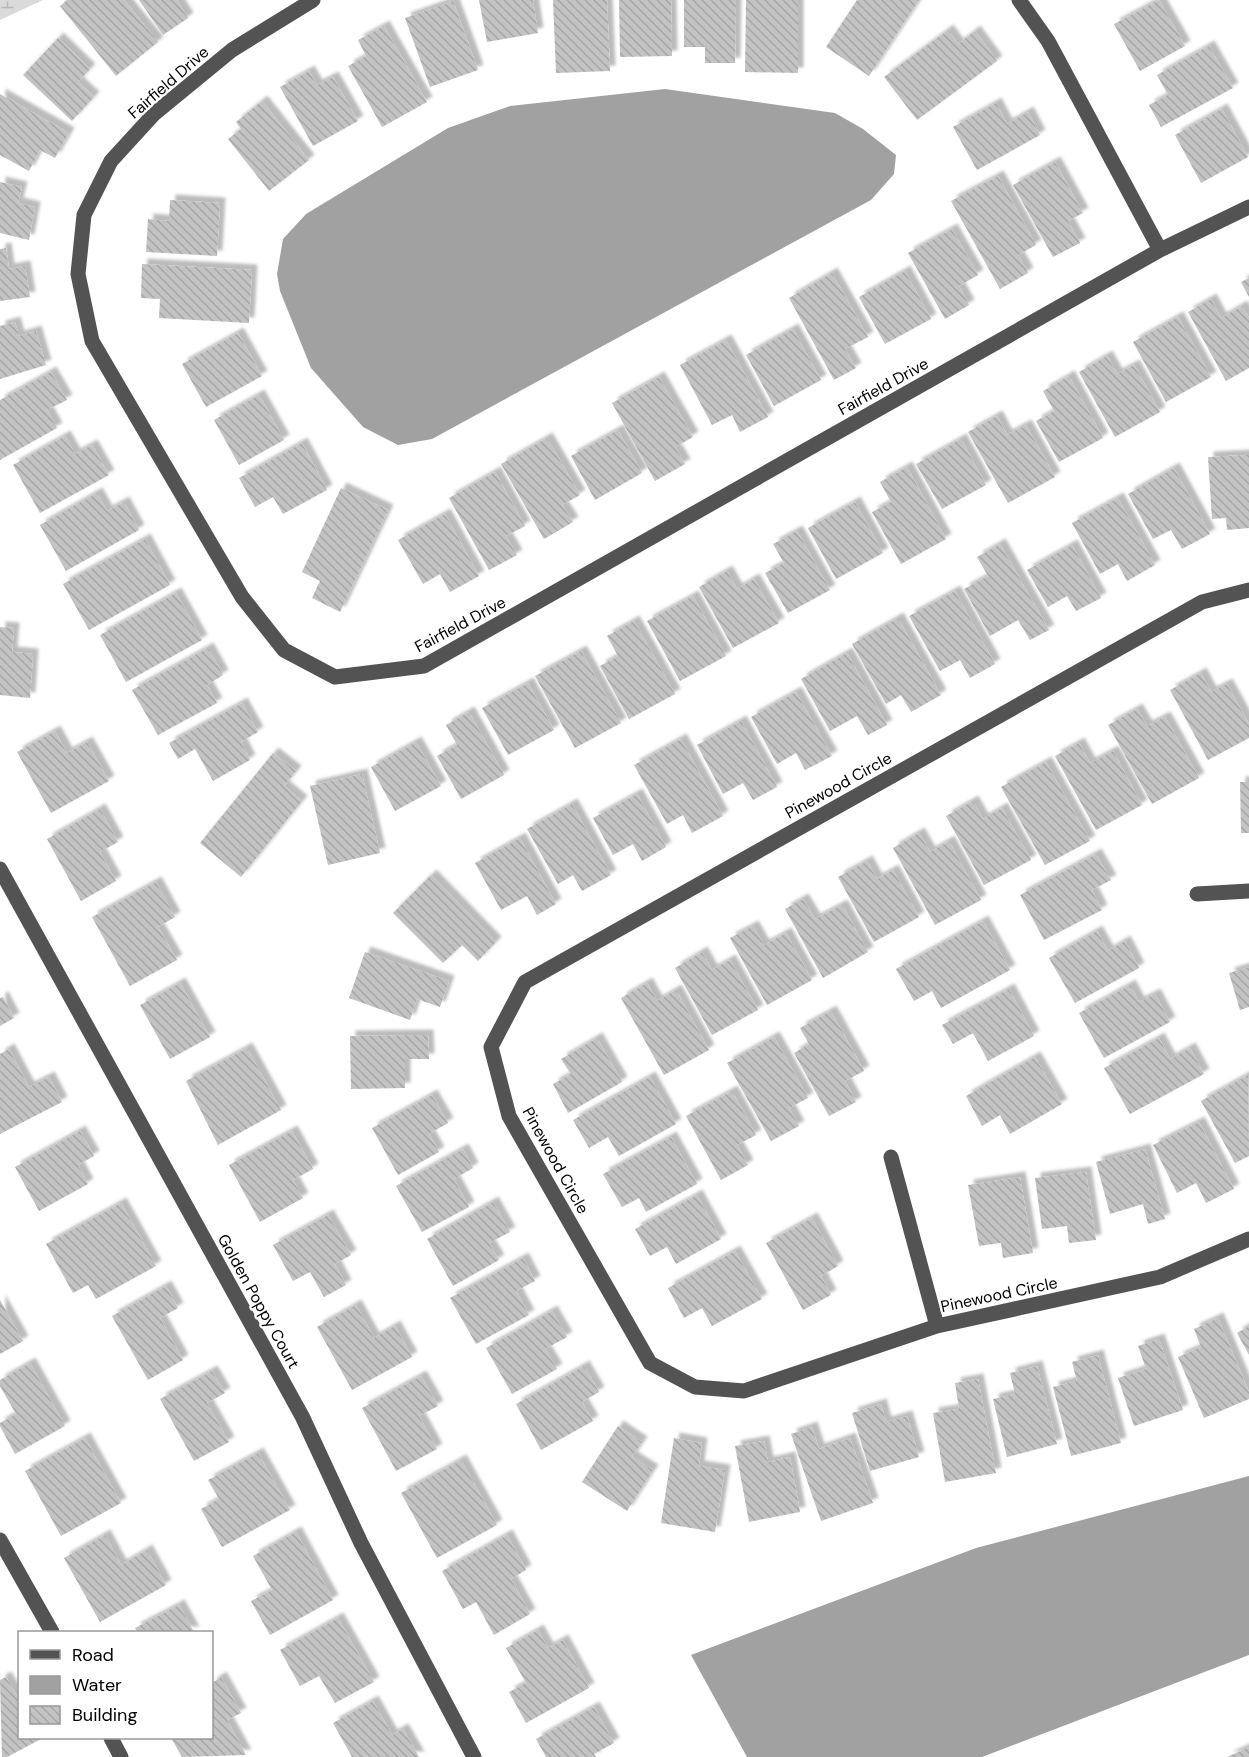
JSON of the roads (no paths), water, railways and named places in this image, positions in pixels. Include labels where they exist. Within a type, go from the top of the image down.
[{"type":"street","name":"Fairfield Drive","points":[[313,0],[232,50],[154,114],[111,161],[84,215],[78,274],[92,341],[242,597],[284,650],[335,676],[424,666],[1160,250],[1249,207]]},
{"type":"street","points":[[1019,0],[1048,41],[1160,250]]},
{"type":"street","name":"Pinewood Circle","points":[[1249,590],[1202,602],[525,982],[491,1047],[509,1116],[650,1363],[696,1387],[744,1391],[937,1326],[1160,1277],[1249,1239]]},
{"type":"street","name":"Golden Poppy Court","points":[[0,869],[302,1416],[362,1543],[474,1757]]},
{"type":"street","points":[[1197,894],[1249,891]]},
{"type":"street","points":[[891,1157],[937,1326]]},
{"type":"street","points":[[0,1540],[51,1631]]},
{"type":"street","points":[[112,1739],[122,1757]]},
{"type":"water","points":[[665,89],[835,113],[863,129],[896,155],[894,174],[871,200],[432,439],[398,445],[363,427],[311,368],[280,291],[277,274],[283,239],[306,214],[448,128],[510,106]]},
{"type":"water","points":[[1249,1476],[1249,1655],[982,1757],[747,1757],[691,1655],[976,1548]]}]
